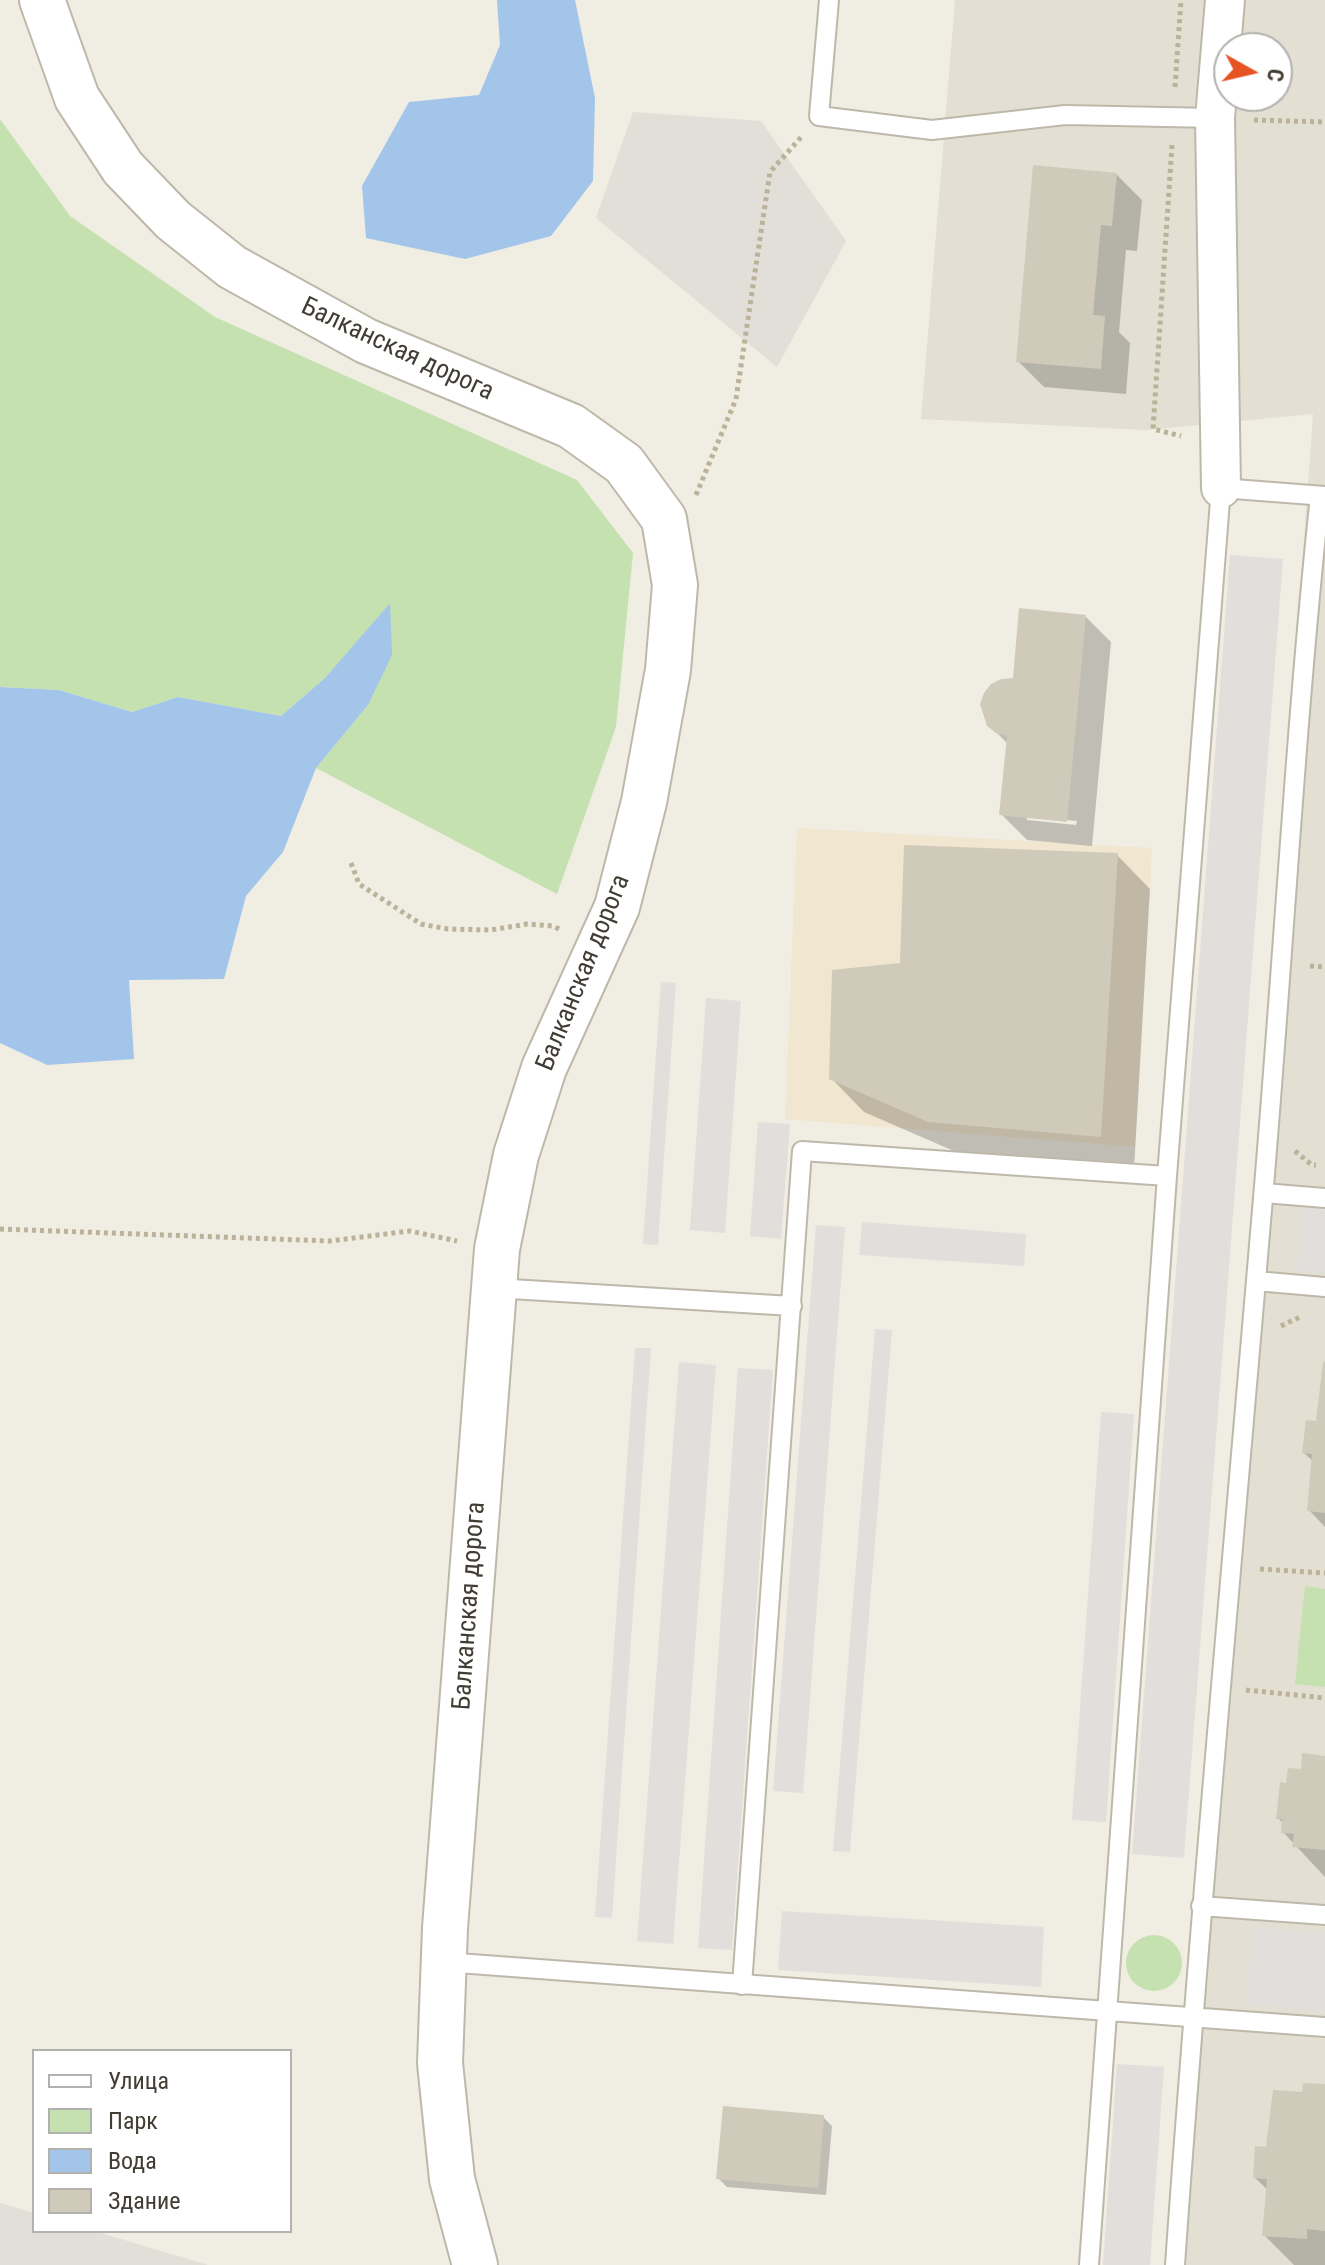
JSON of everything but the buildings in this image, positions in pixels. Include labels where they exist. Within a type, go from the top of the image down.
[{"type":"street","name":"Балканская дорога","points":[[42,0],[77,98],[123,168],[173,220],[232,267],[353,334],[571,426],[624,464],[664,519],[675,585],[668,670],[644,802],[617,907],[544,1068],[516,1155],[496,1268],[444,1962],[440,2063],[451,2165],[475,2265]]},
{"type":"street","points":[[1221,488],[1215,118],[1225,0]]},
{"type":"lane","points":[[829,0],[819,116],[932,130],[1065,115],[1215,118]]},
{"type":"lane","points":[[1089,2265],[1167,1176],[1221,488],[1322,496],[1293,800],[1264,1193],[1201,1906],[1175,2265]]},
{"type":"lane","points":[[742,1985],[802,1151],[1167,1176]]},
{"type":"lane","points":[[1264,1193],[1325,1198]]},
{"type":"lane","points":[[496,1268],[792,1306]]},
{"type":"lane","points":[[1256,1281],[1325,1287]]},
{"type":"lane","points":[[1201,1906],[1325,1915]]},
{"type":"lane","points":[[444,1962],[1325,2027]]},
{"type":"path","points":[[1181,0],[1153,429],[1221,446]]},
{"type":"path","points":[[664,519],[695,496],[736,399],[770,172],[819,116]]},
{"type":"path","points":[[1215,118],[1325,122]]},
{"type":"path","points":[[351,863],[359,884],[421,924],[448,929],[491,930],[527,924],[553,926],[597,950]]},
{"type":"path","points":[[0,1229],[329,1241],[410,1231],[496,1268]]},
{"type":"path","points":[[1274,1330],[1297,1316],[1311,1317]]},
{"type":"path","points":[[1231,1567],[1325,1573]]},
{"type":"path","points":[[1220,1689],[1325,1698]]},
{"type":"shaded area","points":[[955,0],[1325,0],[1325,2265],[1179,2265],[1313,414],[1146,430],[921,419]]},
{"type":"shaded area","points":[[633,112],[761,121],[846,241],[777,367],[596,218]]},
{"type":"shaded area","points":[[1230,555],[1283,559],[1184,1858],[1132,1854]]},
{"type":"shaded area","points":[[797,828],[1152,848],[1135,1147],[785,1119]]},
{"type":"shaded area","points":[[661,982],[676,983],[658,1245],[643,1244]]},
{"type":"shaded area","points":[[706,998],[741,1001],[725,1233],[690,1230]]},
{"type":"shaded area","points":[[758,1122],[790,1124],[781,1239],[750,1236]]},
{"type":"shaded area","points":[[1301,1206],[1325,1208],[1325,1274],[1296,1272]]},
{"type":"shaded area","points":[[862,1222],[1026,1234],[1024,1266],[859,1255]]},
{"type":"shaded area","points":[[816,1225],[845,1227],[803,1793],[773,1791]]},
{"type":"shaded area","points":[[875,1329],[892,1330],[850,1852],[833,1851]]},
{"type":"shaded area","points":[[635,1348],[651,1348],[612,1918],[595,1917]]},
{"type":"shaded area","points":[[679,1362],[716,1365],[673,1944],[637,1941]]},
{"type":"shaded area","points":[[738,1368],[773,1370],[732,1950],[698,1948]]},
{"type":"shaded area","points":[[1101,1412],[1134,1414],[1106,1822],[1072,1820]]},
{"type":"shaded area","points":[[782,1911],[1044,1927],[1041,1987],[778,1970]]},
{"type":"shaded area","points":[[1251,1927],[1325,1933],[1325,2011],[1246,2005]]},
{"type":"shaded area","points":[[1117,2064],[1164,2067],[1150,2265],[1103,2265]]},
{"type":"shaded area","points":[[0,2203],[32,2212],[32,2233],[101,2233],[208,2265],[0,2265]]},
{"type":"green space","points":[[0,119],[70,216],[215,317],[577,480],[633,553],[616,727],[557,894],[316,768],[368,705],[390,604],[325,678],[281,716],[178,697],[132,712],[59,690],[0,687]]},
{"type":"green space","points":[[1305,1586],[1325,1589],[1325,1687],[1295,1684]]},
{"type":"green space","points":[[1154,1935],[1174,1943],[1182,1963],[1174,1983],[1154,1991],[1134,1983],[1126,1963],[1134,1943]]},
{"type":"water","points":[[497,0],[575,0],[595,98],[593,181],[551,236],[465,259],[366,238],[362,186],[409,102],[479,95],[500,45]]},
{"type":"water","points":[[390,603],[392,655],[368,705],[316,768],[283,852],[246,896],[224,979],[129,980],[134,1059],[47,1065],[0,1043],[0,687],[59,690],[132,712],[178,697],[281,716],[325,678]]}]
